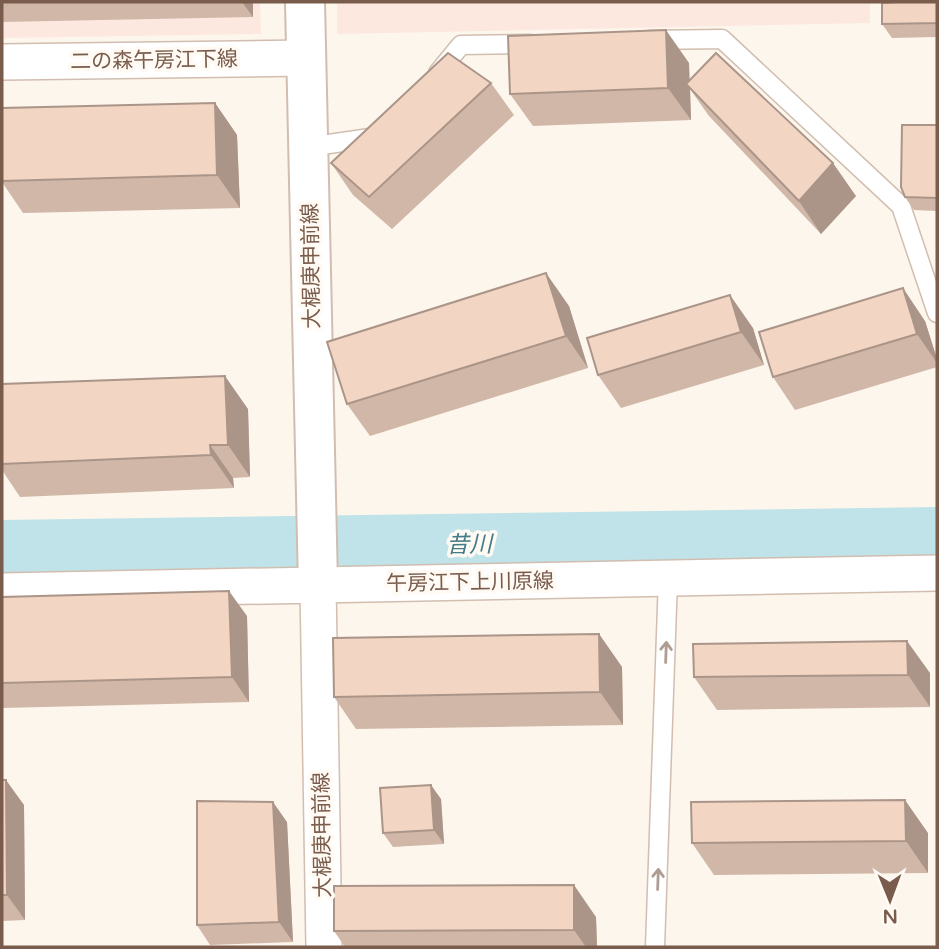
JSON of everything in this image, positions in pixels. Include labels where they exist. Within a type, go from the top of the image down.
[{"type":"street","name":"大梶庚申前線","points":[[305,2],[324,947]]},
{"type":"street","name":"二の森午房江下線","points":[[2,62],[305,58]]},
{"type":"street","name":"午房江下上川原線","points":[[2,591],[318,557],[668,578],[937,573]]},
{"type":"lane","points":[[626,41],[722,39],[901,206],[937,313]]},
{"type":"lane","points":[[427,86],[461,45],[543,43]]},
{"type":"lane","points":[[308,147],[385,136],[394,126]]},
{"type":"lane","points":[[655,947],[668,578]]},
{"type":"shaded area","points":[[2,2],[260,2],[261,34],[2,38]]},
{"type":"shaded area","points":[[337,2],[870,2],[870,23],[337,34]]},
{"type":"building","points":[[937,2],[937,23],[882,24],[882,3]]},
{"type":"building","points":[[666,30],[668,88],[510,94],[508,36]]},
{"type":"building","points":[[448,53],[491,83],[369,197],[331,163]]},
{"type":"building","points":[[716,53],[833,163],[799,201],[686,84]]},
{"type":"building","points":[[215,103],[217,175],[2,181],[2,108]]},
{"type":"building","points":[[902,125],[937,125],[937,198],[905,197],[901,187]]},
{"type":"building","points":[[546,273],[566,336],[347,404],[327,342]]},
{"type":"building","points":[[903,288],[917,334],[773,377],[759,332]]},
{"type":"building","points":[[730,295],[741,332],[598,375],[587,338]]},
{"type":"building","points":[[225,376],[228,445],[210,445],[211,455],[2,464],[2,384]]},
{"type":"building","points":[[229,591],[232,677],[2,683],[2,597]]},
{"type":"building","points":[[599,634],[600,692],[334,697],[333,638]]},
{"type":"building","points":[[907,641],[908,675],[694,677],[693,644]]},
{"type":"building","points":[[2,780],[6,780],[7,895],[2,895]]},
{"type":"building","points":[[431,785],[434,830],[383,833],[380,788]]},
{"type":"building","points":[[905,800],[906,841],[692,843],[691,802]]},
{"type":"building","points":[[197,801],[273,802],[279,922],[197,925]]},
{"type":"building","points":[[574,885],[574,930],[334,931],[334,886]]},
{"type":"waterway","name":"昔川","points":[[2,550],[937,537]]}]
